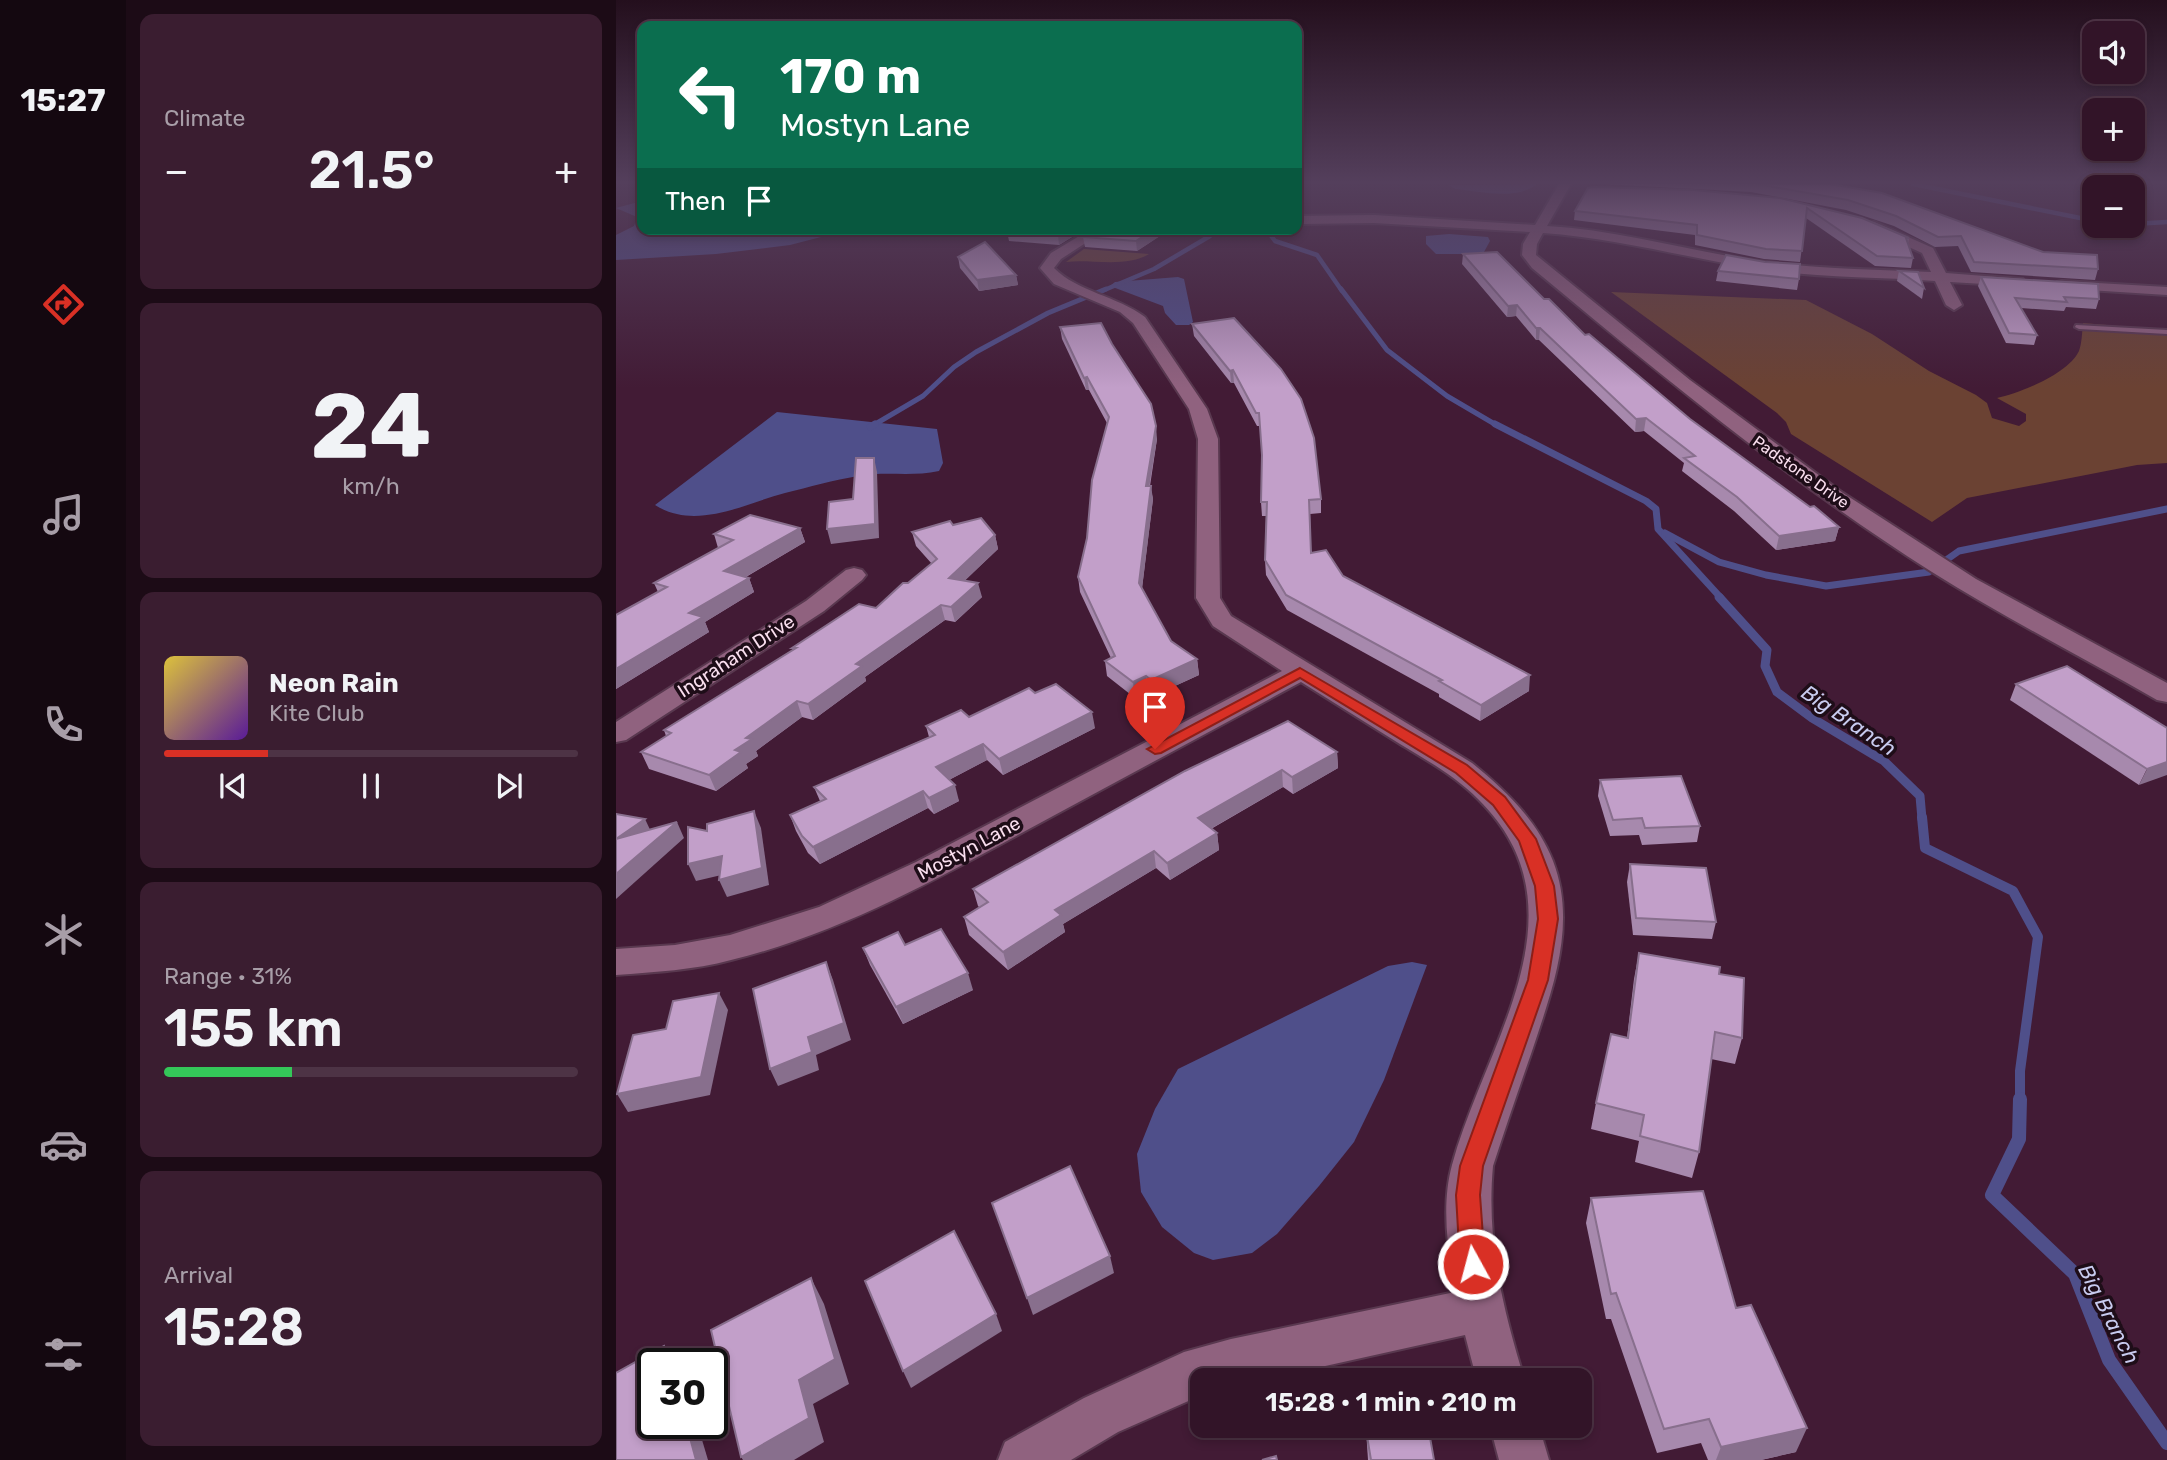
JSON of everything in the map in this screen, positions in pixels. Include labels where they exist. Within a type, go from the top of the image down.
[{"type":"street","points":[[1062,252],[1047,268],[1059,281],[1133,314],[1198,409],[1208,439],[1208,598],[1223,621],[1300,672],[1462,769],[1499,801],[1528,839],[1545,886],[1548,919],[1538,980],[1472,1166],[1468,1195],[1469,1241],[1480,1309],[1497,1368]]},
{"type":"street","name":"Padstone Drive","points":[[1530,252],[1537,265],[1735,425],[1941,568],[2167,694]]},
{"type":"street","points":[[1681,252],[1764,266],[2167,291]]},
{"type":"street","points":[[1929,252],[1954,305]]},
{"type":"street","name":"Ingraham Drive","points":[[616,734],[815,606],[854,575]]},
{"type":"street","name":"Mostyn Lane","points":[[616,962],[666,960],[738,947],[778,937],[855,908],[1300,672]]},
{"type":"street","points":[[1023,1460],[1101,1415],[1184,1376],[1231,1363],[1480,1309]]},
{"type":"street","points":[[1518,1438],[1524,1460]]},
{"type":"lane","points":[[2079,327],[2167,332]]},
{"type":"shaded area","points":[[616,252],[731,252],[716,254],[616,260]]},
{"type":"shaded area","points":[[1080,252],[1149,254],[1120,262],[1066,262]]},
{"type":"shaded area","points":[[1434,252],[1484,252],[1479,254]]},
{"type":"shaded area","points":[[1178,277],[1184,279],[1193,322],[1189,325],[1176,325],[1165,313],[1163,306],[1110,286],[1115,282]]},
{"type":"shaded area","points":[[1611,292],[1806,300],[1872,334],[1929,371],[1976,395],[1987,403],[1992,418],[2019,426],[2026,421],[2026,414],[1997,398],[2030,387],[2065,367],[2079,351],[2083,323],[2167,330],[2167,463],[2137,465],[1967,498],[1932,522],[1791,434],[1786,422],[1777,413]]},
{"type":"shaded area","points":[[777,412],[937,429],[943,463],[939,471],[849,478],[703,516],[687,516],[655,505]]},
{"type":"shaded area","points":[[1412,962],[1427,965],[1384,1080],[1354,1142],[1277,1234],[1252,1253],[1213,1260],[1194,1253],[1162,1227],[1141,1192],[1137,1154],[1155,1109],[1178,1069],[1388,966]]},
{"type":"building","points":[[967,252],[995,252],[1016,275],[977,280],[958,257]]},
{"type":"building","points":[[1497,252],[1585,335],[1589,334],[1690,419],[1810,507],[1814,506],[1839,527],[1779,536],[1737,497],[1684,458],[1695,456],[1646,418],[1636,419],[1540,328],[1536,328],[1517,305],[1508,306],[1463,254]]},
{"type":"building","points":[[1871,252],[1911,252],[1913,258],[1877,256]]},
{"type":"building","points":[[1969,252],[2097,255],[2098,269],[1974,262]]},
{"type":"building","points":[[1726,255],[1765,262],[1800,264],[1799,279],[1718,271]]},
{"type":"building","points":[[1899,271],[1918,272],[1924,288]]},
{"type":"building","points":[[1981,277],[2098,284],[2099,299],[2064,297],[2067,302],[2015,298],[2037,335],[2009,333]]},
{"type":"building","points":[[1234,318],[1281,369],[1301,399],[1314,438],[1321,499],[1309,500],[1311,553],[1326,550],[1343,576],[1530,675],[1481,705],[1439,681],[1442,680],[1286,595],[1265,560],[1267,502],[1261,502],[1259,413],[1256,413],[1233,370],[1230,371],[1192,324]]},
{"type":"building","points":[[1101,323],[1151,404],[1156,426],[1146,486],[1151,486],[1139,583],[1171,641],[1197,659],[1151,680],[1146,676],[1133,682],[1105,661],[1115,656],[1078,577],[1087,538],[1092,480],[1109,417],[1087,377],[1084,378],[1060,327]]},
{"type":"building","points":[[856,458],[874,458],[875,524],[827,529],[829,502],[853,499]]},
{"type":"building","points":[[750,515],[800,528],[724,571],[749,578],[689,613],[703,617],[616,669],[616,615],[667,587],[654,583],[733,540],[714,534]]},
{"type":"building","points":[[981,518],[995,535],[949,578],[978,583],[951,607],[941,605],[856,664],[862,666],[808,704],[797,701],[746,738],[752,739],[735,750],[741,752],[709,775],[641,752],[671,733],[664,730],[796,648],[792,648],[859,604],[876,608],[903,583],[908,583],[937,559],[912,532],[950,521],[953,525]]},
{"type":"building","points":[[2067,666],[2167,728],[2167,762],[2147,769],[2016,684]]},
{"type":"building","points":[[1056,684],[1092,712],[999,759],[983,744],[936,767],[955,785],[929,798],[923,791],[813,847],[802,836],[790,815],[826,799],[814,787],[935,735],[926,726],[961,710],[969,717],[1029,688],[1035,693]]},
{"type":"building","points":[[1288,721],[1337,752],[1292,777],[1282,770],[1198,818],[1217,833],[1167,863],[1154,851],[1055,910],[1061,915],[1003,952],[964,917],[988,902],[973,889],[1185,771]]},
{"type":"building","points":[[1681,776],[1700,826],[1645,828],[1642,818],[1613,820],[1600,780]]},
{"type":"building","points":[[754,811],[762,868],[719,880],[722,856],[688,864],[688,827],[707,831],[707,824]]},
{"type":"building","points":[[616,814],[645,819],[616,839]]},
{"type":"building","points":[[677,822],[616,874],[616,839]]},
{"type":"building","points":[[1630,864],[1706,868],[1716,922],[1636,918]]},
{"type":"building","points":[[941,929],[968,973],[896,1007],[863,948],[898,932],[905,945]]},
{"type":"building","points":[[1639,953],[1720,967],[1719,974],[1744,978],[1742,1038],[1715,1032],[1699,1152],[1640,1136],[1644,1115],[1596,1103],[1611,1034],[1628,1038]]},
{"type":"building","points":[[826,962],[844,1023],[808,1037],[812,1052],[770,1069],[753,989]]},
{"type":"building","points":[[719,993],[701,1077],[617,1094],[633,1035],[666,1029],[673,1001]]},
{"type":"building","points":[[1070,1166],[1110,1256],[1027,1298],[992,1203]]},
{"type":"building","points":[[1703,1191],[1736,1308],[1751,1305],[1807,1428],[1721,1447],[1709,1419],[1664,1429],[1616,1293],[1611,1294],[1591,1198]]},
{"type":"building","points":[[954,1231],[996,1314],[903,1371],[865,1281]]},
{"type":"building","points":[[811,1278],[835,1359],[799,1380],[809,1418],[741,1457],[728,1402],[728,1348],[715,1348],[711,1330]]},
{"type":"building","points":[[637,1361],[637,1439],[690,1439],[696,1460],[616,1460],[616,1373]]},
{"type":"building","points":[[1367,1438],[1430,1438],[1434,1460],[1371,1460]]},
{"type":"waterway","points":[[1102,291],[1154,269],[1183,252]]},
{"type":"waterway","name":"Big Branch","points":[[1308,252],[1317,255],[1342,291]]},
{"type":"waterway","points":[[872,426],[923,396],[954,367],[976,352],[1048,313],[1106,289]]},
{"type":"waterway","name":"Big Branch","points":[[1341,289],[1387,350],[1447,396],[1498,426]]},
{"type":"waterway","points":[[870,427],[875,424]]},
{"type":"waterway","name":"Big Branch","points":[[1495,424],[1646,501],[1656,509],[1658,529],[1721,598]]},
{"type":"waterway","points":[[1665,533],[1719,562],[1766,575],[1826,586],[1929,572],[1959,551],[2167,509]]},
{"type":"waterway","name":"Big Branch","points":[[1719,597],[1767,650],[1765,666],[1777,692],[1812,718],[1884,761],[1920,796],[1922,819]]},
{"type":"waterway","name":"Big Branch","points":[[1922,817],[1925,848],[2013,891],[2038,937],[2020,1071],[2020,1099]]},
{"type":"waterway","name":"Big Branch","points":[[2020,1099],[2019,1139],[1992,1195],[2075,1274],[2109,1360],[2167,1443]]},
{"type":"route","points":[[1155,749],[1300,672],[1462,769],[1499,801],[1528,839],[1545,886],[1548,919],[1544,951],[1538,980],[1472,1166],[1468,1195],[1469,1241],[1473,1264]]}]
